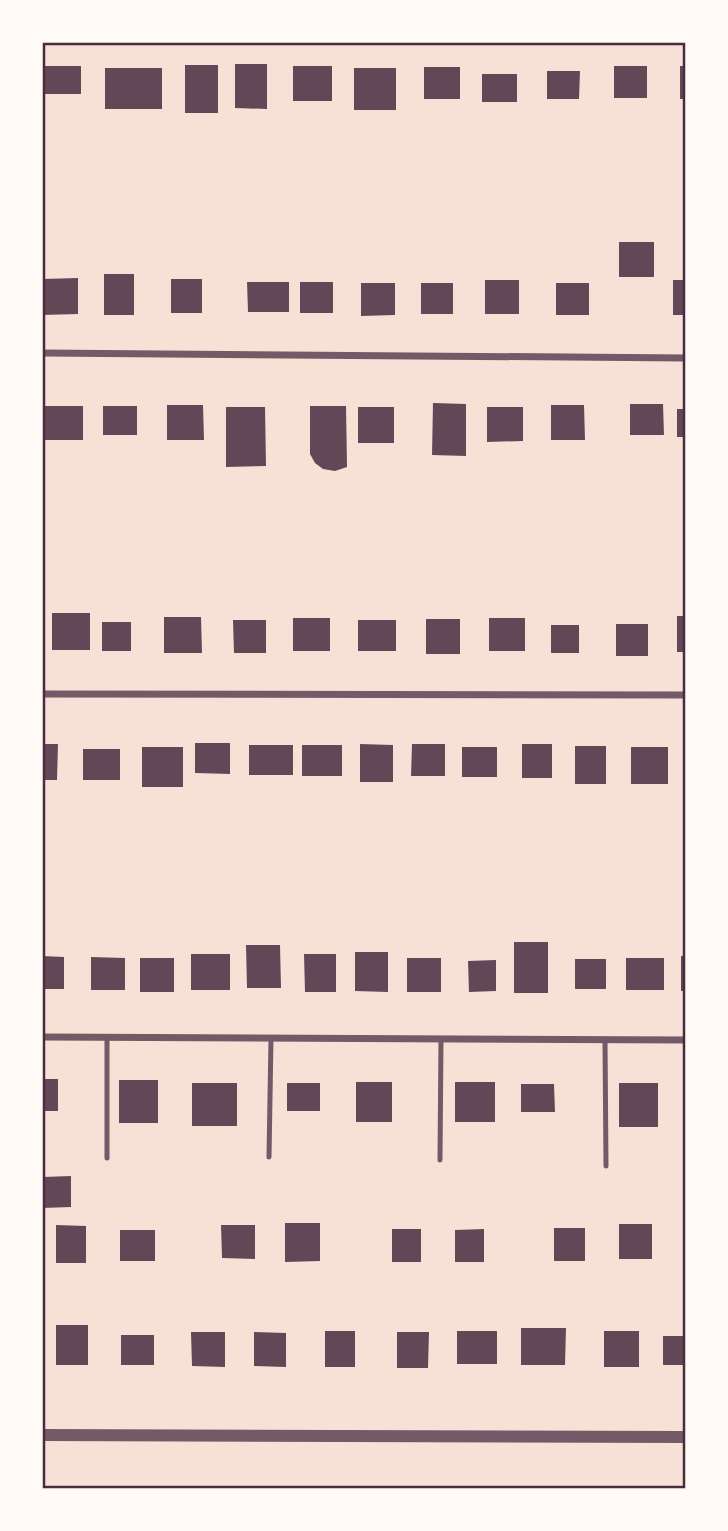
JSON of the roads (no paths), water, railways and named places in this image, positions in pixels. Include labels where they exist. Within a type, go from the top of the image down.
[{"type":"street","points":[[42,353],[686,358]]},
{"type":"street","points":[[42,694],[686,695]]},
{"type":"street","points":[[42,1037],[686,1040]]},
{"type":"street","points":[[42,1435],[686,1437]]},
{"type":"lane","points":[[107,1038],[107,1158]]},
{"type":"lane","points":[[269,1157],[271,1038]]},
{"type":"lane","points":[[440,1160],[441,1039]]},
{"type":"lane","points":[[605,1040],[606,1166]]}]
